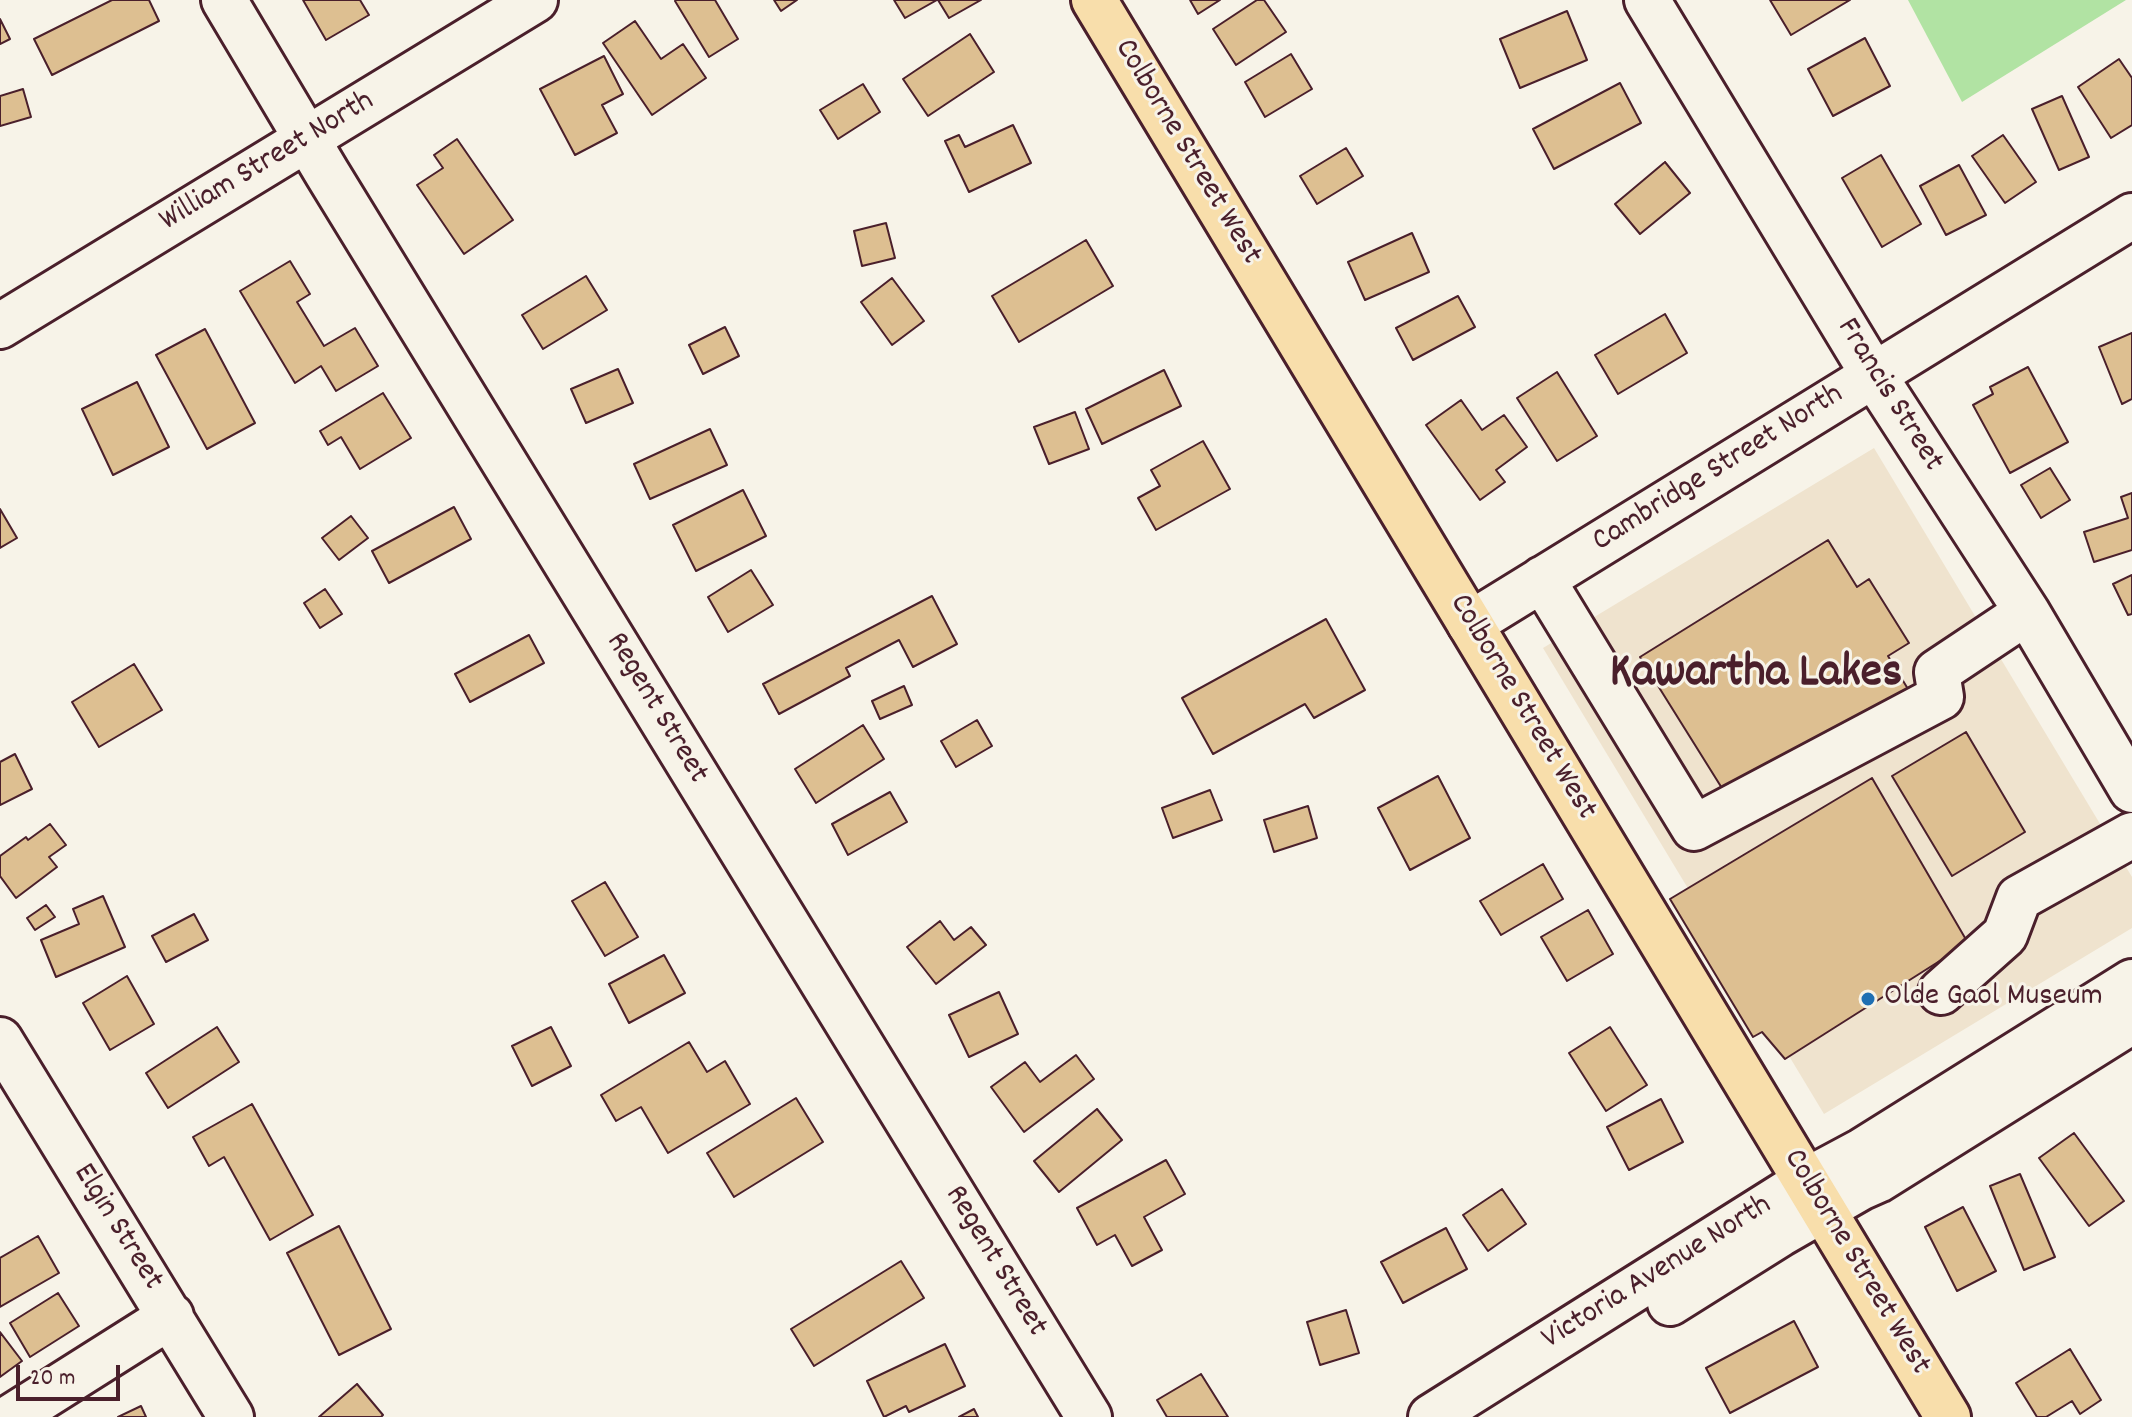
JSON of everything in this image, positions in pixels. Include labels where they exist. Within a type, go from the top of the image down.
[{"type":"main road","name":"Colborne Street West","points":[[1094,0],[1948,1417]]},
{"type":"street","name":"Regent Street","points":[[224,0],[306,140],[1089,1417]]},
{"type":"street","name":"William Street North","points":[[0,326],[535,0]]},
{"type":"street","name":"Francis Street","points":[[1647,0],[1873,374],[2027,612],[2132,790]]},
{"type":"street","name":"Cambridge Street North","points":[[1470,624],[2132,216]]},
{"type":"street","points":[[1542,579],[1694,828],[1941,697],[1937,672],[2027,612]]},
{"type":"street","points":[[1941,992],[2005,935],[2019,898],[2132,835]]},
{"type":"street","name":"Victoria Avenue North","points":[[1431,1417],[1484,1407],[1814,1195],[1862,1151],[2132,982]]},
{"type":"street","name":"Victoria Avenue North","points":[[1814,1195],[1860,1188],[1878,1180],[2132,1021]]},
{"type":"street","name":"Elgin Street","points":[[0,1040],[231,1417]]},
{"type":"street","points":[[11,1417],[171,1316]]},
{"type":"shaded area","points":[[1874,448],[2132,877],[2132,928],[1824,1114],[1543,648]]},
{"type":"green space","points":[[1908,0],[2126,0],[1962,102]]},
{"type":"building","points":[[112,0],[149,0],[159,21],[52,75],[34,39]]},
{"type":"building","points":[[303,0],[360,0],[369,15],[326,40]]},
{"type":"building","points":[[676,0],[715,0],[738,39],[709,57]]},
{"type":"building","points":[[774,0],[797,0],[781,11]]},
{"type":"building","points":[[894,0],[937,0],[905,18]]},
{"type":"building","points":[[938,0],[981,0],[949,18]]},
{"type":"building","points":[[1190,0],[1220,0],[1198,14]]},
{"type":"building","points":[[1257,0],[1264,0],[1286,32],[1236,65],[1213,29]]},
{"type":"building","points":[[1770,0],[1850,0],[1791,35]]},
{"type":"building","points":[[1567,11],[1587,60],[1520,88],[1500,39]]},
{"type":"building","points":[[0,19],[10,39],[0,44]]},
{"type":"building","points":[[635,21],[661,59],[683,44],[706,78],[652,115],[603,43]]},
{"type":"building","points":[[970,34],[994,72],[928,116],[903,79]]},
{"type":"building","points":[[1865,38],[1890,86],[1833,116],[1808,69]]},
{"type":"building","points":[[1291,54],[1312,89],[1265,117],[1245,82]]},
{"type":"building","points":[[604,56],[623,94],[602,105],[617,133],[575,155],[540,89]]},
{"type":"building","points":[[2119,59],[2132,78],[2132,125],[2111,138],[2078,87]]},
{"type":"building","points":[[1620,83],[1641,123],[1554,169],[1533,129]]},
{"type":"building","points":[[863,84],[880,112],[838,139],[820,110]]},
{"type":"building","points":[[23,89],[31,117],[0,126],[0,96]]},
{"type":"building","points":[[2062,96],[2089,157],[2059,170],[2032,109]]},
{"type":"building","points":[[1013,125],[1031,163],[969,192],[945,141],[959,135],[965,147]]},
{"type":"building","points":[[2003,135],[2036,182],[2005,203],[1972,156]]},
{"type":"building","points":[[457,139],[513,220],[464,254],[417,185],[443,168],[434,155]]},
{"type":"building","points":[[1346,148],[1363,176],[1317,204],[1300,176]]},
{"type":"building","points":[[1881,155],[1921,224],[1882,247],[1842,178]]},
{"type":"building","points":[[1665,162],[1690,193],[1640,234],[1615,204]]},
{"type":"building","points":[[1959,165],[1986,215],[1946,235],[1920,186]]},
{"type":"building","points":[[886,223],[895,258],[862,266],[854,231]]},
{"type":"building","points":[[1412,233],[1429,272],[1365,300],[1348,262]]},
{"type":"building","points":[[1086,240],[1113,286],[1019,342],[992,296]]},
{"type":"building","points":[[290,261],[310,294],[297,302],[324,346],[355,328],[378,366],[336,391],[321,366],[295,383],[240,291]]},
{"type":"building","points":[[586,276],[607,310],[543,349],[522,315]]},
{"type":"building","points":[[892,278],[924,321],[892,345],[861,302]]},
{"type":"building","points":[[1458,296],[1475,327],[1413,360],[1396,328]]},
{"type":"building","points":[[1665,314],[1687,353],[1618,394],[1595,355]]},
{"type":"building","points":[[725,327],[739,356],[703,374],[689,345]]},
{"type":"building","points":[[205,329],[255,423],[207,449],[156,355]]},
{"type":"building","points":[[2132,333],[2132,399],[2122,404],[2099,347]]},
{"type":"building","points":[[2028,367],[2068,442],[2010,473],[1973,405],[1993,394],[1990,387]]},
{"type":"building","points":[[618,369],[633,403],[586,423],[571,389]]},
{"type":"building","points":[[1164,370],[1181,406],[1102,444],[1086,409]]},
{"type":"building","points":[[1557,372],[1597,436],[1557,461],[1517,398]]},
{"type":"building","points":[[137,382],[169,447],[113,475],[82,409]]},
{"type":"building","points":[[383,393],[411,438],[360,469],[341,437],[328,445],[320,431]]},
{"type":"building","points":[[1461,400],[1482,430],[1504,415],[1527,447],[1496,470],[1505,482],[1480,500],[1426,425]]},
{"type":"building","points":[[1075,412],[1089,449],[1049,464],[1034,427]]},
{"type":"building","points":[[710,429],[727,465],[650,499],[634,464]]},
{"type":"building","points":[[1203,441],[1230,489],[1156,530],[1138,498],[1160,486],[1151,470]]},
{"type":"building","points":[[2050,468],[2070,500],[2041,518],[2021,485]]},
{"type":"building","points":[[743,490],[766,536],[696,571],[673,525]]},
{"type":"building","points":[[2132,493],[2132,550],[2094,562],[2084,532],[2128,518],[2121,497]]},
{"type":"building","points":[[454,507],[471,539],[389,583],[372,551]]},
{"type":"building","points":[[0,509],[17,538],[0,548]]},
{"type":"building","points":[[351,516],[368,538],[339,560],[322,538]]},
{"type":"building","points":[[1828,540],[1857,587],[1869,579],[1909,643],[1888,656],[1911,694],[1730,801],[1640,657]]},
{"type":"building","points":[[751,570],[773,605],[728,632],[708,597]]},
{"type":"building","points":[[2132,575],[2132,614],[2128,615],[2113,584]]},
{"type":"building","points":[[325,589],[342,614],[320,628],[304,603]]},
{"type":"building","points":[[932,596],[957,644],[913,667],[899,640],[846,668],[850,676],[779,714],[763,684]]},
{"type":"building","points":[[1326,619],[1365,690],[1314,718],[1305,704],[1213,754],[1182,698]]},
{"type":"building","points":[[529,635],[544,663],[470,702],[455,674]]},
{"type":"building","points":[[134,664],[162,710],[99,747],[72,702]]},
{"type":"building","points":[[904,686],[912,705],[880,719],[872,701]]},
{"type":"building","points":[[977,720],[992,746],[956,767],[941,741]]},
{"type":"building","points":[[863,725],[884,759],[816,803],[795,769]]},
{"type":"building","points":[[1966,732],[2025,832],[1952,876],[1892,776]]},
{"type":"building","points":[[15,754],[32,789],[0,805],[0,762]]},
{"type":"building","points":[[1438,776],[1470,838],[1410,870],[1378,808]]},
{"type":"building","points":[[1872,778],[1968,943],[1785,1059],[1762,1032],[1753,1037],[1670,899]]},
{"type":"building","points":[[1210,790],[1222,820],[1173,838],[1162,808]]},
{"type":"building","points":[[890,792],[907,822],[848,855],[832,824]]},
{"type":"building","points":[[1308,806],[1317,838],[1274,852],[1264,820]]},
{"type":"building","points":[[50,824],[66,845],[49,857],[57,867],[16,898],[0,876],[0,856]]},
{"type":"building","points":[[1543,864],[1563,899],[1501,935],[1480,901]]},
{"type":"building","points":[[605,882],[638,937],[605,956],[572,901]]},
{"type":"building","points":[[103,896],[125,947],[56,977],[41,940],[79,924],[73,909]]},
{"type":"building","points":[[46,905],[55,917],[35,930],[27,918]]},
{"type":"building","points":[[1588,910],[1613,954],[1567,981],[1541,937]]},
{"type":"building","points":[[194,914],[208,940],[166,962],[152,936]]},
{"type":"building","points":[[940,921],[954,940],[971,927],[986,945],[936,984],[907,947]]},
{"type":"building","points":[[664,955],[685,993],[629,1023],[609,984]]},
{"type":"building","points":[[127,976],[154,1024],[110,1050],[83,1003]]},
{"type":"building","points":[[999,992],[1018,1034],[969,1057],[949,1015]]},
{"type":"building","points":[[217,1027],[239,1062],[168,1108],[146,1073]]},
{"type":"building","points":[[551,1027],[571,1066],[532,1086],[512,1046]]},
{"type":"building","points":[[1610,1027],[1647,1085],[1606,1111],[1569,1053]]},
{"type":"building","points":[[689,1042],[707,1072],[725,1061],[750,1104],[668,1153],[641,1107],[616,1121],[601,1095]]},
{"type":"building","points":[[1076,1055],[1094,1079],[1024,1132],[991,1087],[1025,1062],[1040,1082]]},
{"type":"building","points":[[796,1098],[823,1142],[734,1197],[707,1153]]},
{"type":"building","points":[[1661,1099],[1683,1142],[1629,1170],[1607,1127]]},
{"type":"building","points":[[252,1104],[313,1215],[270,1240],[224,1157],[209,1166],[193,1137]]},
{"type":"building","points":[[1097,1109],[1122,1140],[1059,1192],[1034,1161]]},
{"type":"building","points":[[2074,1133],[2124,1201],[2089,1226],[2039,1158]]},
{"type":"building","points":[[1166,1160],[1185,1194],[1144,1217],[1162,1250],[1132,1266],[1115,1235],[1097,1245],[1077,1208]]},
{"type":"building","points":[[2020,1174],[2055,1257],[2024,1270],[1990,1186]]},
{"type":"building","points":[[1502,1189],[1526,1224],[1488,1251],[1463,1215]]},
{"type":"building","points":[[1963,1207],[1996,1271],[1957,1291],[1925,1227]]},
{"type":"building","points":[[339,1226],[391,1329],[339,1355],[287,1253]]},
{"type":"building","points":[[1446,1228],[1467,1269],[1403,1303],[1381,1262]]},
{"type":"building","points":[[38,1236],[59,1273],[0,1307],[0,1258]]},
{"type":"building","points":[[901,1261],[924,1298],[814,1366],[791,1329]]},
{"type":"building","points":[[58,1293],[79,1326],[30,1357],[10,1323]]},
{"type":"building","points":[[1346,1310],[1359,1353],[1320,1365],[1307,1322]]},
{"type":"building","points":[[1794,1321],[1818,1367],[1730,1413],[1706,1368]]},
{"type":"building","points":[[0,1332],[22,1361],[0,1377]]},
{"type":"building","points":[[945,1344],[965,1386],[909,1412],[906,1406],[884,1417],[867,1381]]},
{"type":"building","points":[[2070,1349],[2101,1400],[2080,1414],[2072,1401],[2046,1417],[2037,1417],[2016,1383]]},
{"type":"building","points":[[1201,1374],[1228,1417],[1167,1417],[1157,1400]]},
{"type":"building","points":[[357,1384],[383,1415],[381,1417],[319,1417]]},
{"type":"building","points":[[141,1406],[146,1417],[118,1417]]},
{"type":"building","points":[[974,1409],[978,1417],[959,1417]]},
{"type":"place","name":"Olde Gaol Museum","points":[[1868,999]]},
{"type":"district","name":"Kawartha Lakes","points":[[1756,677]]}]
